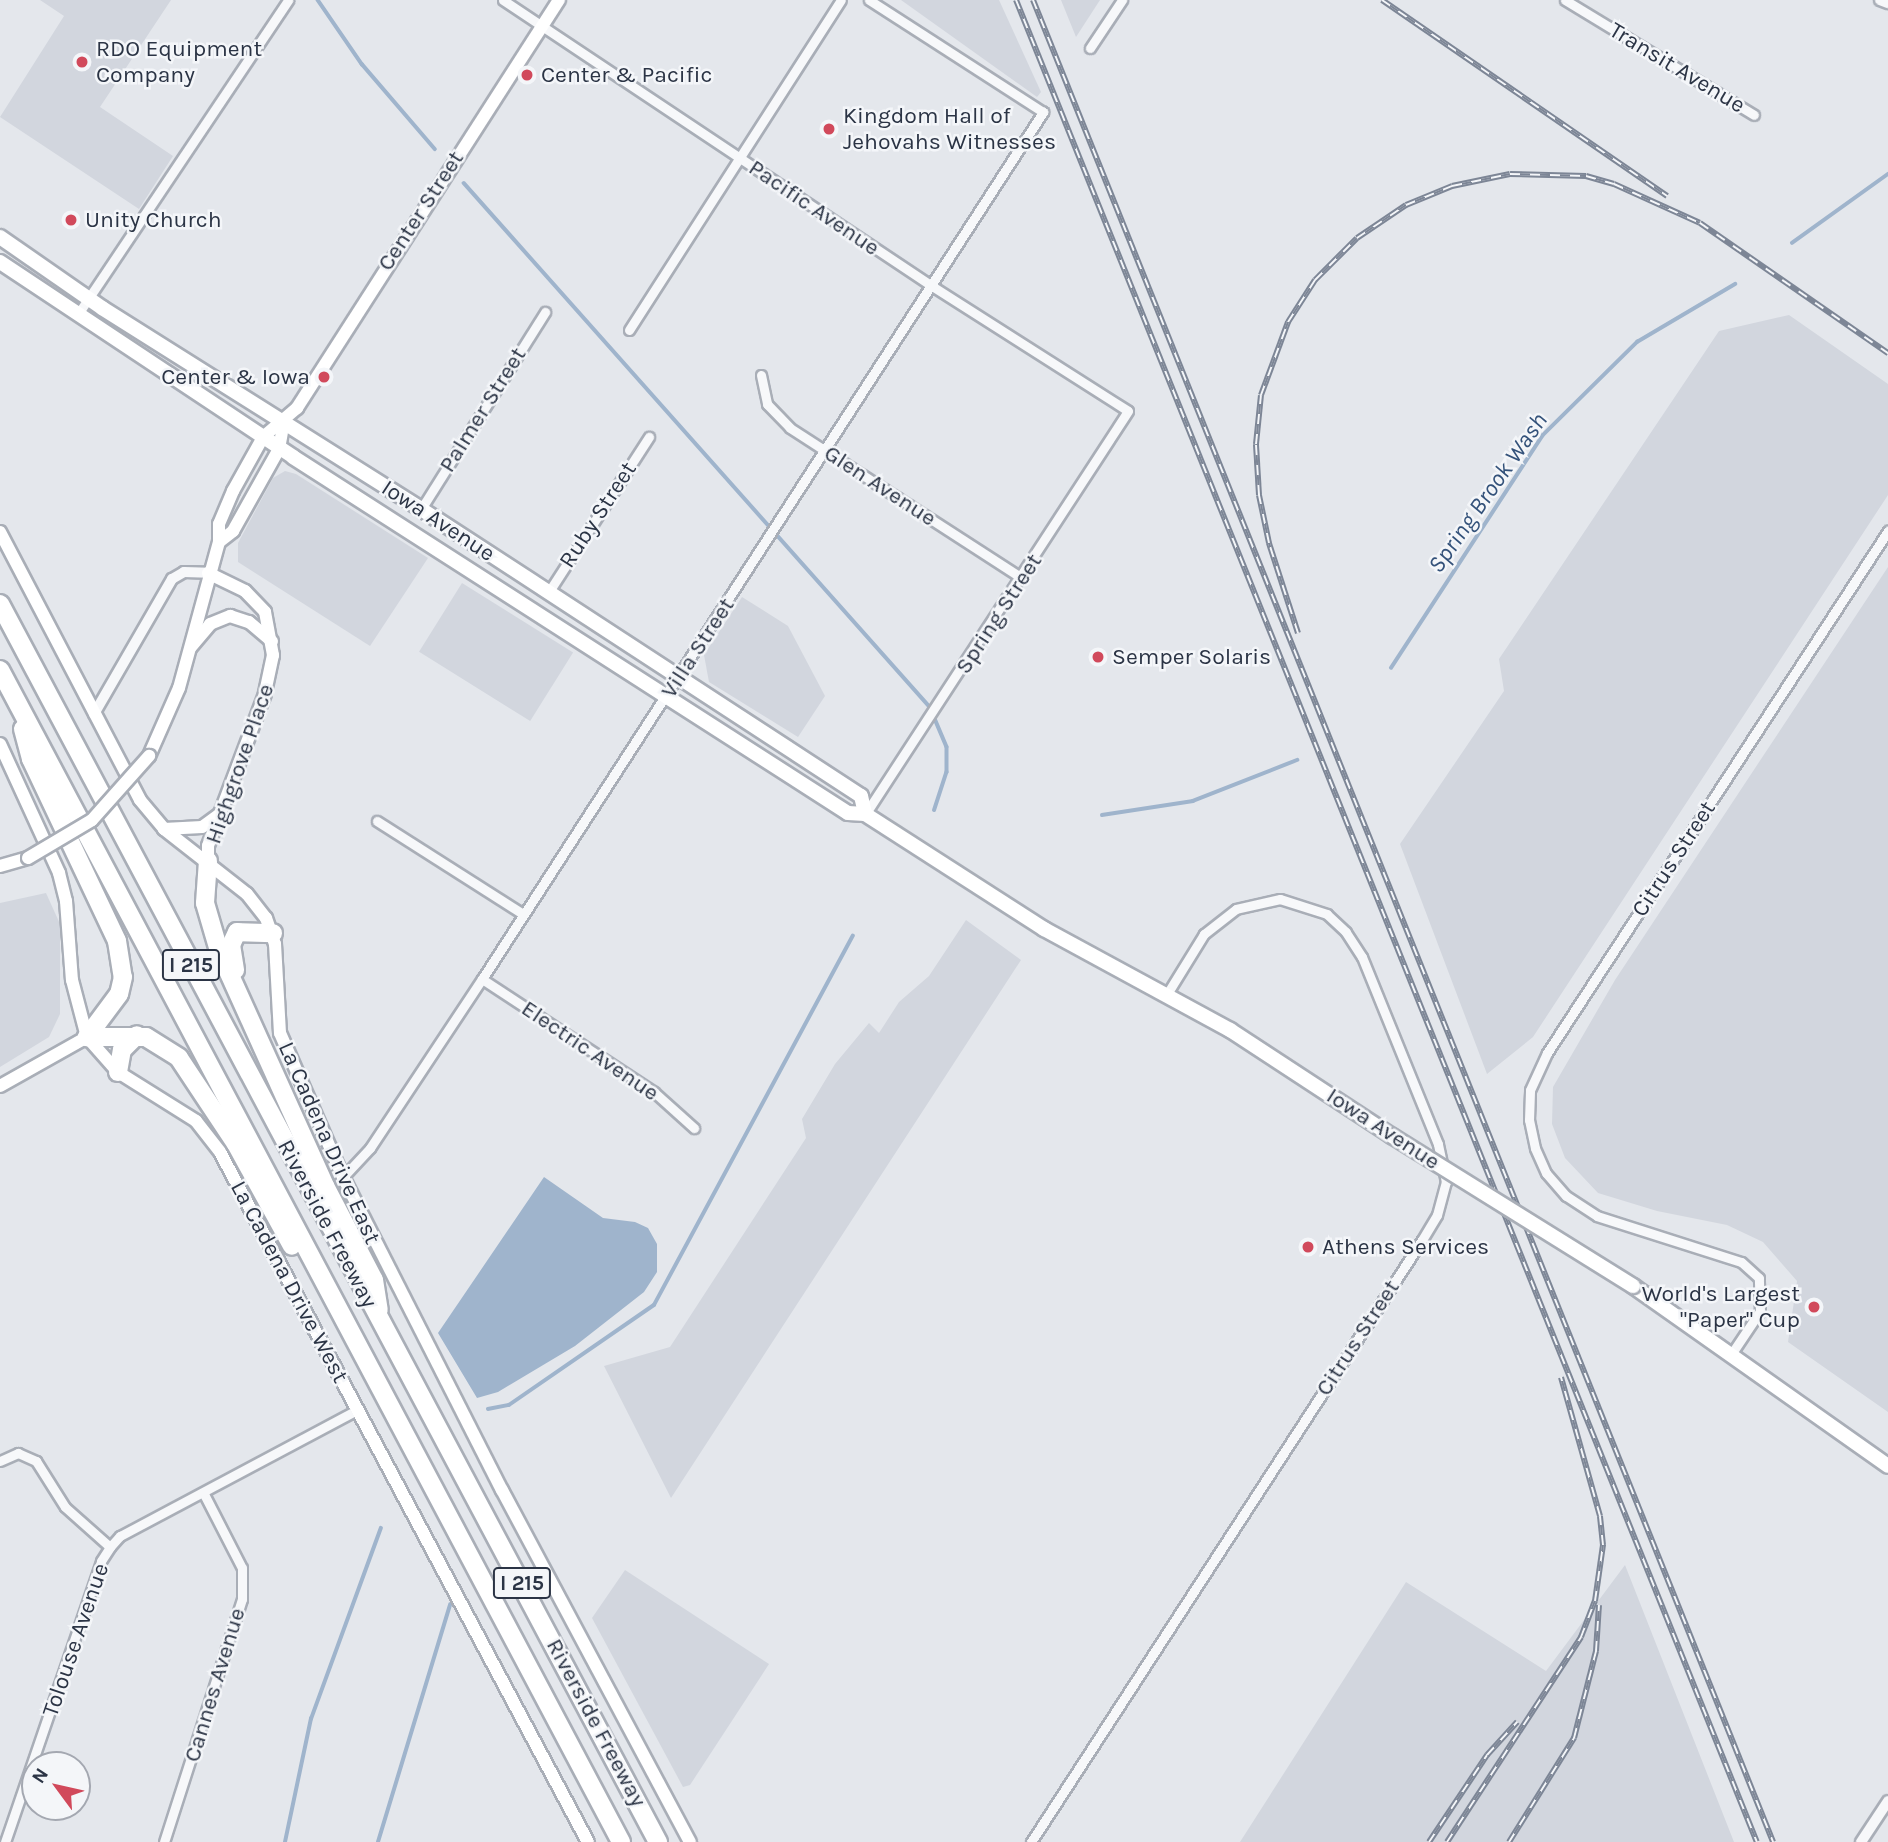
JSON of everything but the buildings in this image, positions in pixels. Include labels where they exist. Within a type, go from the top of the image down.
[{"type":"highway","name":"Riverside Freeway","points":[[0,604],[659,1842]]},
{"type":"highway","name":"Riverside Freeway","points":[[0,670],[216,1071],[353,1343],[621,1842]]},
{"type":"highway","points":[[16,702],[31,759],[117,941],[123,977],[119,994],[87,1037]]},
{"type":"highway","points":[[208,861],[205,903],[219,951],[325,1186],[374,1280],[382,1326]]},
{"type":"highway","points":[[240,994],[232,959],[232,937],[243,929],[273,933]]},
{"type":"highway","points":[[87,1037],[137,1035],[162,1044],[189,1070],[236,1144],[317,1292],[353,1343]]},
{"type":"highway","points":[[118,1072],[122,1051],[137,1035]]},
{"type":"main road","name":"Center Street","points":[[0,866],[28,858],[92,820],[149,756],[168,721],[219,542],[219,524],[263,437],[284,422],[559,0]]},
{"type":"main road","name":"Iowa Avenue","points":[[0,237],[89,298],[421,509],[861,796],[865,814]]},
{"type":"main road","name":"Iowa Avenue","points":[[0,262],[279,449],[848,813],[865,814],[1044,929],[1167,994],[1633,1286],[1732,1353],[1888,1466]]},
{"type":"main road","name":"Center Street","points":[[219,542],[233,531],[279,449],[284,422]]},
{"type":"main road","name":"La Cadena Drive East","points":[[0,532],[140,800],[164,829],[208,861],[258,906],[273,933],[280,1033],[343,1177],[439,1369],[690,1842]]},
{"type":"main road","name":"Highgrove Place","points":[[208,573],[251,596],[265,612],[272,641],[265,694],[221,814],[208,861]]},
{"type":"main road","points":[[187,653],[210,624],[230,616],[249,622],[272,641]]},
{"type":"main road","name":"La Cadena Drive West","points":[[0,744],[59,873],[67,907],[72,980],[87,1037],[118,1072],[174,1105],[212,1140],[588,1842]]},
{"type":"main road","points":[[164,829],[190,830],[221,814]]},
{"type":"main road","points":[[0,1086],[87,1037]]},
{"type":"street","points":[[78,314],[288,0]]},
{"type":"street","name":"Pacific Avenue","points":[[503,0],[932,286],[1128,411]]},
{"type":"street","points":[[629,330],[841,0]]},
{"type":"street","name":"Villa Street","points":[[343,1177],[370,1148],[482,979],[1043,112],[869,0]]},
{"type":"street","points":[[1090,48],[1122,0]]},
{"type":"street","name":"Transit Avenue","points":[[1566,0],[1754,115]]},
{"type":"street","points":[[1880,0],[1888,3]]},
{"type":"street","name":"Palmer Street","points":[[421,509],[545,312]]},
{"type":"street","name":"Glen Avenue","points":[[761,375],[767,404],[776,417],[1022,578]]},
{"type":"street","name":"Spring Street","points":[[865,814],[934,714],[1128,411]]},
{"type":"street","name":"Ruby Street","points":[[548,593],[649,437]]},
{"type":"street","name":"Citrus Street","points":[[1732,1353],[1760,1311],[1759,1278],[1741,1262],[1598,1216],[1566,1196],[1546,1173],[1535,1148],[1529,1120],[1530,1090],[1547,1053],[1888,531]]},
{"type":"street","points":[[94,714],[172,579],[184,572],[208,573]]},
{"type":"street","points":[[377,821],[523,914]]},
{"type":"street","name":"Citrus Street","points":[[1031,1842],[1422,1240],[1437,1215],[1446,1182],[1438,1144],[1362,957],[1346,932],[1327,914],[1280,899],[1236,909],[1204,934],[1167,994]]},
{"type":"street","name":"Electric Avenue","points":[[482,979],[654,1092],[694,1128]]},
{"type":"street","name":"Tolouse Avenue","points":[[5,1842],[101,1561],[110,1547],[120,1536],[357,1410]]},
{"type":"street","points":[[0,1461],[19,1453],[36,1461],[65,1507],[110,1547]]},
{"type":"street","name":"Cannes Avenue","points":[[164,1842],[242,1599],[242,1568],[203,1492]]},
{"type":"street","points":[[1861,1842],[1888,1801]]},
{"type":"shaded area","name":"RDO Equipment Company","points":[[40,0],[171,0],[100,107],[173,156],[139,209],[0,117],[64,16]]},
{"type":"shaded area","points":[[901,0],[999,0],[1041,92],[1037,97]]},
{"type":"shaded area","points":[[1061,0],[1100,0],[1076,37]]},
{"type":"shaded area","points":[[1789,315],[1888,384],[1888,495],[1533,1037],[1487,1074],[1400,844],[1504,691],[1499,659],[1719,331]]},
{"type":"shaded area","points":[[285,471],[296,474],[428,558],[370,646],[238,562],[238,543],[273,478]]},
{"type":"shaded area","points":[[1888,567],[1888,1412],[1788,1342],[1797,1281],[1763,1242],[1727,1225],[1657,1211],[1598,1193],[1565,1158],[1552,1124],[1553,1087],[1615,980]]},
{"type":"shaded area","points":[[462,583],[573,652],[530,721],[419,652]]},
{"type":"shaded area","points":[[742,597],[788,626],[825,696],[798,737],[709,682],[704,655]]},
{"type":"shaded area","points":[[46,893],[60,924],[60,1014],[49,1037],[0,1067],[0,903]]},
{"type":"shaded area","points":[[966,920],[1021,960],[671,1498],[604,1366],[670,1347],[806,1138],[802,1119],[835,1064],[869,1023],[879,1033],[899,1002],[929,976]]},
{"type":"shaded area","points":[[1625,1565],[1734,1842],[1240,1842],[1406,1582],[1546,1671]]},
{"type":"shaded area","points":[[625,1570],[769,1664],[690,1785],[683,1787],[592,1618]]},
{"type":"water","points":[[544,1177],[603,1218],[635,1222],[648,1228],[657,1244],[657,1272],[644,1292],[575,1346],[498,1392],[477,1398],[438,1333]]},
{"type":"waterway","points":[[318,0],[362,64],[435,149]]},
{"type":"waterway","name":"Spring Brook Wash","points":[[1792,243],[1888,174]]},
{"type":"waterway","points":[[464,183],[930,707],[947,747],[947,772],[935,810]]},
{"type":"waterway","name":"Spring Brook Wash","points":[[1391,668],[1542,436],[1637,342],[1735,284]]},
{"type":"waterway","name":"Spring Brook Wash","points":[[1102,815],[1193,801],[1297,760]]},
{"type":"waterway","points":[[488,1409],[509,1405],[654,1305],[853,936]]},
{"type":"waterway","points":[[285,1842],[311,1719],[381,1528]]},
{"type":"waterway","points":[[378,1842],[450,1605]]},
{"type":"railway","points":[[1016,0],[1757,1842]]},
{"type":"railway","points":[[1033,0],[1773,1842]]},
{"type":"railway","points":[[1382,0],[1667,196]]},
{"type":"railway","points":[[1298,633],[1269,543],[1259,495],[1256,444],[1261,395],[1288,322],[1315,280],[1357,238],[1406,205],[1452,186],[1510,174],[1586,176],[1614,184],[1700,223],[1888,353]]},
{"type":"railway","points":[[1447,1842],[1581,1637],[1595,1601],[1603,1545],[1600,1516],[1561,1377]]},
{"type":"railway","points":[[1509,1842],[1574,1738],[1596,1651],[1599,1605]]},
{"type":"railway","points":[[1429,1842],[1487,1755],[1517,1722]]},
{"type":"place","name":"RDO Equipment Company","points":[[82,62]]},
{"type":"place","name":"Center & Pacific","points":[[527,75]]},
{"type":"place","name":"Kingdom Hall of Jehovahs Witnesses","points":[[829,129]]},
{"type":"place","name":"Unity Church","points":[[71,220]]},
{"type":"place","name":"Center & Iowa","points":[[324,377]]},
{"type":"place","name":"Semper Solaris","points":[[1098,657]]},
{"type":"place","name":"Athens Services","points":[[1308,1247]]},
{"type":"place","name":"World's Largest \"Paper\" Cup","points":[[1814,1307]]}]
